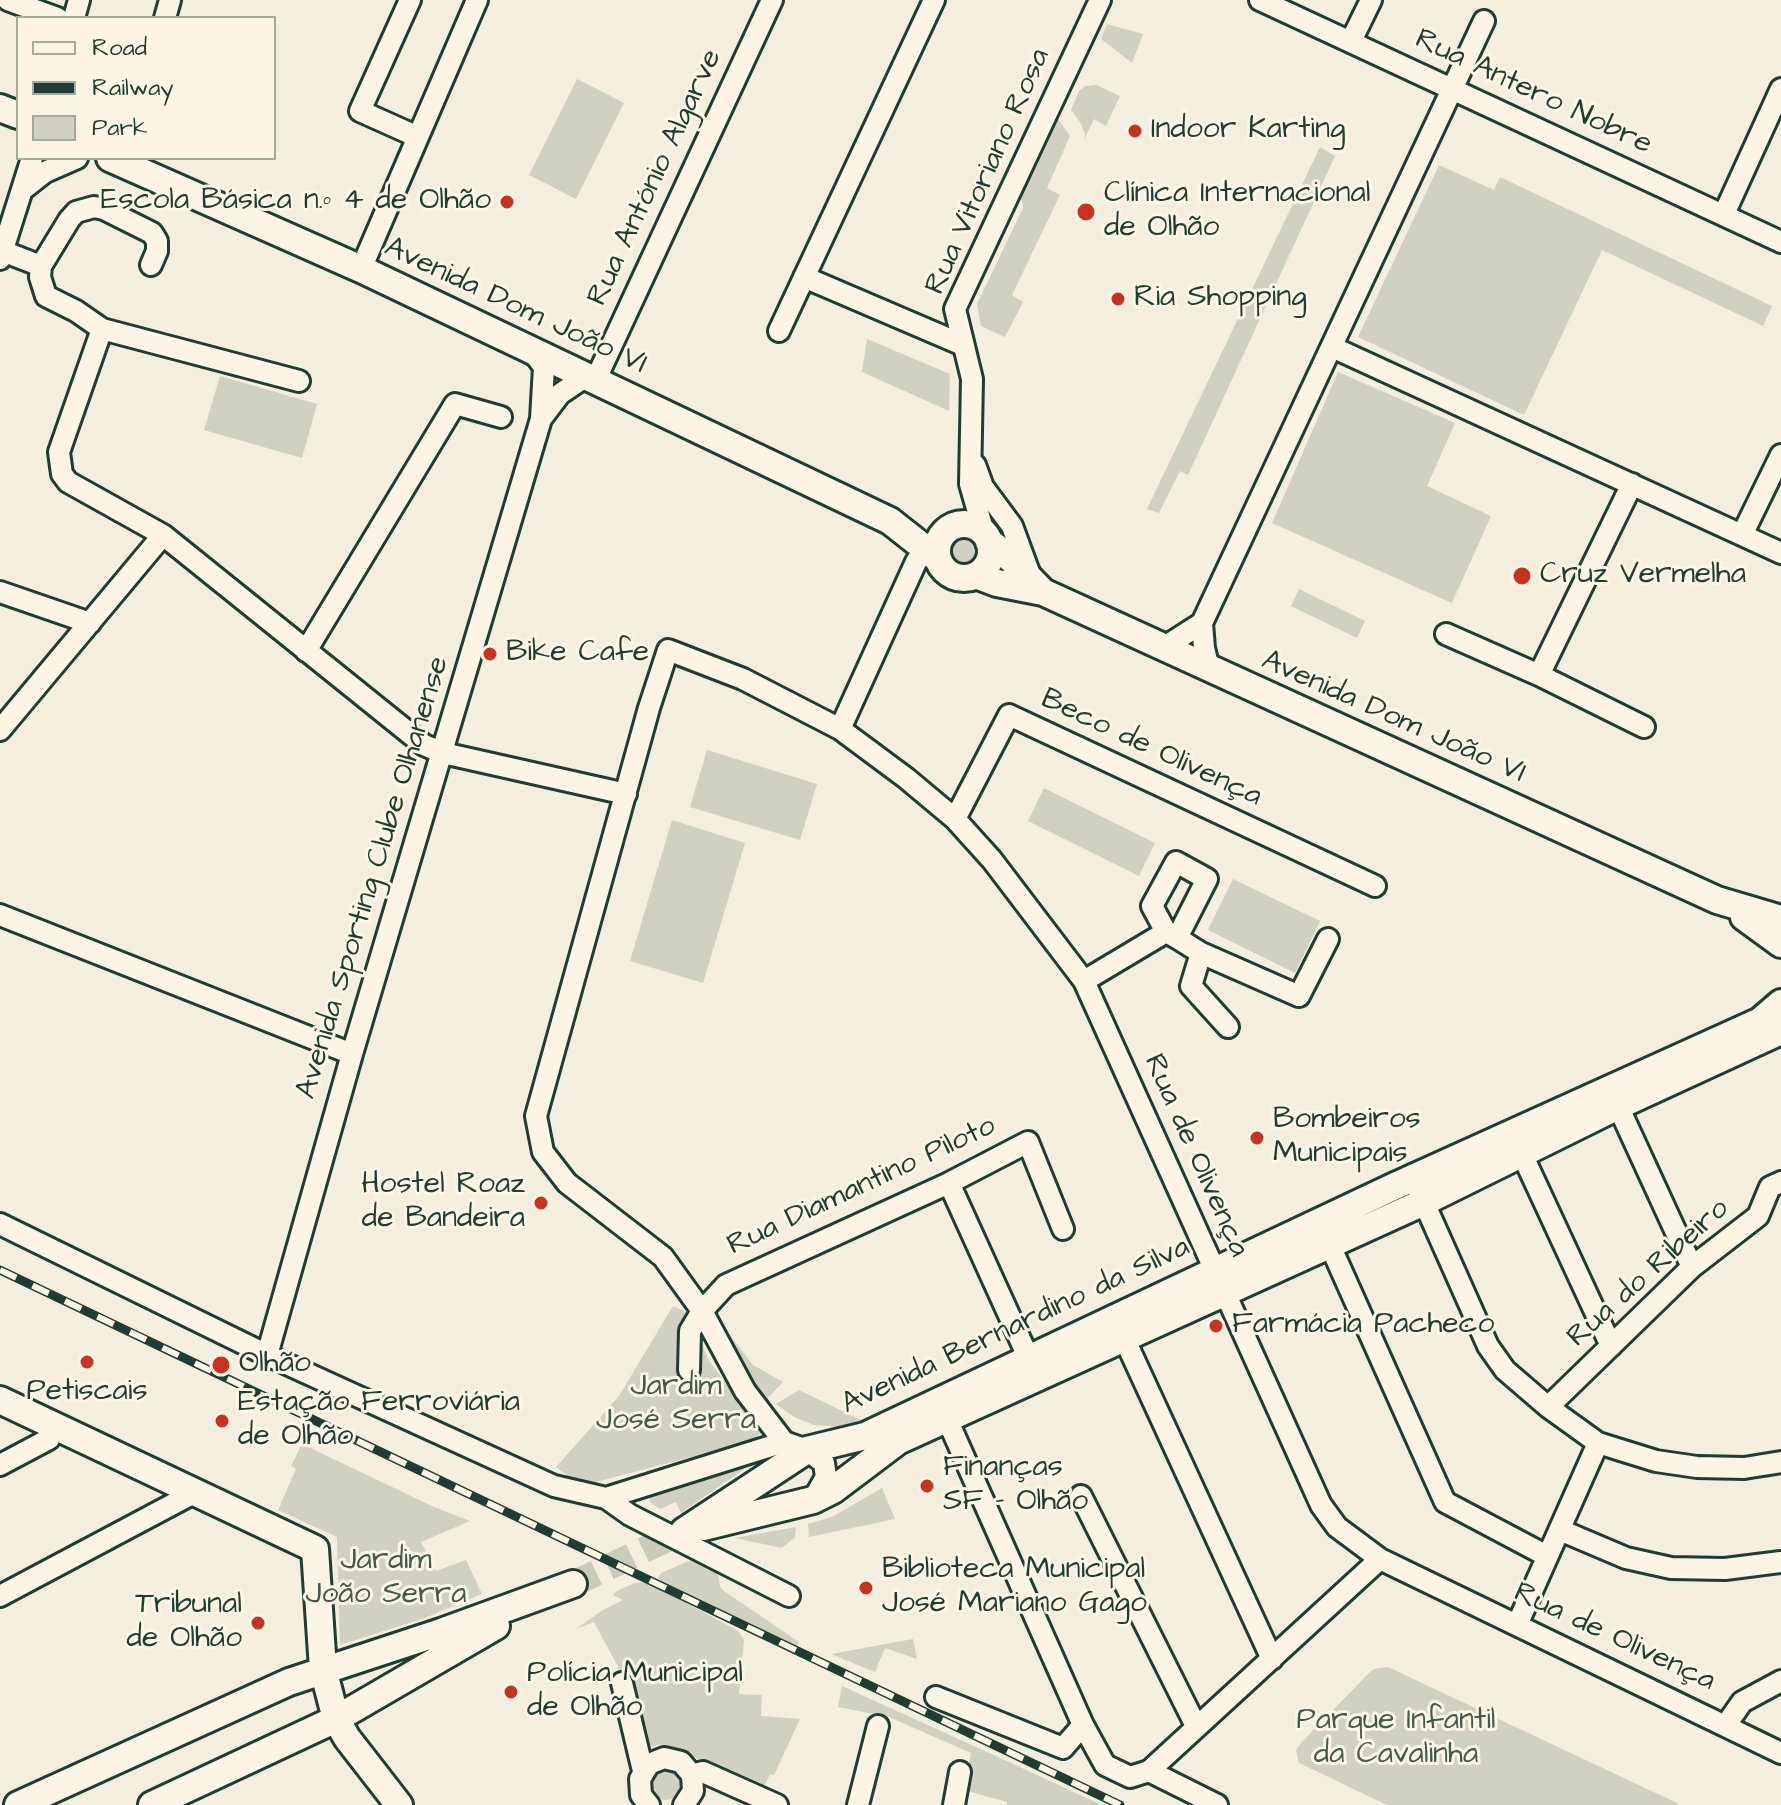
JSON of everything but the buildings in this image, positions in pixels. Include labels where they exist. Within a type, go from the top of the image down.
[{"type":"main road","name":"Avenida Dom João VI","points":[[115,160],[361,269],[890,521],[931,553]]},
{"type":"main road","name":"Avenida Dom João VI","points":[[890,521],[949,528]]},
{"type":"main road","points":[[955,525],[971,525],[986,537],[991,549],[987,564],[976,575],[953,576],[931,553],[949,528],[955,525]]},
{"type":"main road","name":"Avenida Dom João VI","points":[[986,537],[1038,587],[1163,648],[1717,900],[1781,919]]},
{"type":"main road","name":"Avenida Dom João VI","points":[[976,575],[997,583],[1038,587]]},
{"type":"main road","name":"Avenida Dom João VI","points":[[1717,900],[1781,944]]},
{"type":"main road","name":"Avenida Bernardino da Silva","points":[[1781,1003],[1760,1021],[1418,1190],[1219,1282],[1125,1340],[889,1447],[833,1490],[813,1500],[684,1531],[796,1446],[865,1436],[1029,1359],[1219,1282],[1329,1243],[1418,1190],[1522,1154],[1781,1031]]},
{"type":"main road","points":[[0,1400],[315,1549],[323,1669],[336,1719],[399,1805]]},
{"type":"main road","points":[[18,1805],[289,1682],[573,1584],[336,1719],[152,1805]]},
{"type":"street","points":[[8,0],[52,16]]},
{"type":"street","points":[[410,0],[360,111],[418,137]]},
{"type":"street","points":[[361,269],[477,0]]},
{"type":"street","name":"Rua António Algarve","points":[[590,379],[772,0]]},
{"type":"street","points":[[779,331],[934,0]]},
{"type":"street","name":"Rua Vitoriano Rosa","points":[[963,345],[955,309],[1100,0]]},
{"type":"street","name":"Rua Antero Nobre","points":[[1260,0],[1781,242]]},
{"type":"street","points":[[1351,41],[1371,0]]},
{"type":"street","points":[[1209,669],[1202,623],[1484,21]]},
{"type":"street","points":[[1724,214],[1781,89]]},
{"type":"street","points":[[31,160],[1,254],[41,266]]},
{"type":"street","points":[[22,190],[45,172],[72,160]]},
{"type":"street","points":[[151,265],[157,241],[152,233],[94,207],[76,212],[69,220],[41,266],[40,277],[46,296],[102,329],[299,381]]},
{"type":"street","name":"Rua Vitoriano Rosa","points":[[804,277],[963,345]]},
{"type":"street","points":[[102,329],[59,452],[62,474],[77,489],[163,535],[424,745],[443,753],[626,794],[536,1116],[543,1152],[567,1183],[663,1257],[702,1311],[745,1391],[796,1446],[819,1457],[827,1470],[823,1486],[813,1500]]},
{"type":"street","points":[[963,345],[972,379],[970,484],[986,537]]},
{"type":"street","points":[[1332,347],[1781,553]]},
{"type":"street","name":"Avenida Sporting Clube Olhanense","points":[[267,1355],[352,1054],[541,419],[544,367],[532,351]]},
{"type":"street","name":"Avenida Sporting Clube Olhanense","points":[[541,419],[560,394],[590,379]]},
{"type":"street","points":[[306,651],[455,404],[501,417]]},
{"type":"street","points":[[1743,533],[1781,455]]},
{"type":"street","points":[[972,457],[983,487],[1012,526],[1038,587]]},
{"type":"street","points":[[1539,675],[1632,484]]},
{"type":"street","points":[[0,730],[163,535]]},
{"type":"street","points":[[840,729],[916,562],[931,553]]},
{"type":"street","points":[[0,592],[90,623]]},
{"type":"street","points":[[1163,648],[1202,623]]},
{"type":"street","points":[[1446,634],[1539,675],[1644,727]]},
{"type":"street","name":"Rua de Olivença","points":[[626,794],[668,650],[743,679],[840,729],[906,778],[955,819],[992,860],[1084,981],[1321,1505],[1337,1527],[1380,1559],[1781,1753]]},
{"type":"street","name":"Beco de Olivença","points":[[955,819],[1009,715],[1375,886]]},
{"type":"street","points":[[0,915],[352,1054]]},
{"type":"street","points":[[1084,981],[1171,935],[1201,953],[1299,996],[1328,939]]},
{"type":"street","points":[[1201,953],[1191,986],[1228,1027]]},
{"type":"street","points":[[1618,1106],[1692,1267]]},
{"type":"street","name":"Rua Diamantino Piloto","points":[[689,1370],[690,1331],[702,1311],[726,1285],[949,1183],[1028,1142],[1063,1229]]},
{"type":"street","points":[[1522,1154],[1611,1346]]},
{"type":"street","name":"Rua do Ribeiro","points":[[1548,1407],[1692,1267],[1758,1216],[1770,1187],[1781,1182]]},
{"type":"street","points":[[949,1183],[1029,1359]]},
{"type":"street","points":[[1418,1190],[1488,1346],[1505,1370],[1548,1407],[1598,1443],[1656,1461],[1697,1467],[1744,1468],[1781,1462]]},
{"type":"street","points":[[0,1224],[267,1355],[554,1486],[606,1498],[630,1515],[789,1596]]},
{"type":"street","points":[[1329,1243],[1445,1502],[1547,1556]]},
{"type":"street","points":[[1125,1340],[1272,1659]]},
{"type":"street","points":[[947,1419],[1083,1725],[1105,1765],[1130,1777],[1149,1771],[1380,1559]]},
{"type":"street","points":[[0,1465],[49,1439],[55,1426]]},
{"type":"street","points":[[1517,1625],[1598,1443]]},
{"type":"street","points":[[606,1498],[796,1446]]},
{"type":"street","points":[[0,1596],[194,1493]]},
{"type":"street","points":[[1081,1496],[1196,1726]]},
{"type":"street","points":[[1560,1530],[1626,1558],[1671,1568],[1725,1569],[1781,1562]]},
{"type":"street","points":[[1726,1725],[1742,1702],[1781,1681]]},
{"type":"street","points":[[622,1683],[643,1771],[639,1787],[649,1805]]},
{"type":"street","points":[[936,1697],[1063,1748],[1083,1725]]},
{"type":"street","points":[[858,1805],[878,1726]]},
{"type":"street","points":[[643,1771],[656,1760],[664,1758],[681,1762],[692,1775],[693,1791],[684,1805]]},
{"type":"street","points":[[1149,1771],[1217,1805]]},
{"type":"street","points":[[692,1775],[703,1772],[777,1805]]},
{"type":"street","points":[[954,1805],[960,1772]]},
{"type":"green space","points":[[1107,24],[1143,34],[1132,63],[1101,39]]},
{"type":"green space","points":[[577,79],[624,103],[576,199],[529,175]]},
{"type":"green space","points":[[1096,85],[1120,96],[1106,126],[1094,119],[1084,140],[1080,122],[1071,110],[1079,91],[1085,86]]},
{"type":"green space","points":[[1057,118],[1070,136],[1047,188],[1060,195],[1012,295],[1023,302],[1005,337],[981,326],[977,304],[1023,208],[1020,190]]},
{"type":"green space","points":[[1320,147],[1335,156],[1188,475],[1180,471],[1159,513],[1147,509]]},
{"type":"green space","points":[[1439,165],[1494,190],[1500,177],[1772,306],[1763,326],[1602,250],[1524,415],[1358,337]]},
{"type":"green space","points":[[867,339],[950,374],[949,411],[862,372]]},
{"type":"green space","points":[[1338,372],[1455,423],[1427,486],[1491,516],[1452,603],[1272,523]]},
{"type":"green space","points":[[220,376],[317,404],[302,458],[204,430]]},
{"type":"green space","points":[[963,534],[975,539],[980,551],[975,563],[963,568],[951,563],[946,551],[951,539]]},
{"type":"green space","points":[[1299,589],[1365,621],[1357,638],[1291,606]]},
{"type":"green space","points":[[707,750],[817,784],[800,840],[690,807]]},
{"type":"green space","points":[[1044,788],[1155,843],[1139,876],[1028,821]]},
{"type":"green space","points":[[672,820],[745,843],[703,983],[630,961]]},
{"type":"green space","points":[[1233,879],[1320,921],[1295,973],[1208,930]]},
{"type":"green space","name":"Jardim José Serra","points":[[673,1306],[690,1314],[708,1359],[761,1431],[756,1440],[581,1486],[556,1467],[619,1396]]},
{"type":"green space","points":[[730,1335],[753,1365],[783,1382],[767,1399],[758,1390]]},
{"type":"green space","points":[[799,1390],[869,1424],[855,1428],[814,1425],[794,1417],[776,1404]]},
{"type":"green space","name":"Jardim João Serra","points":[[302,1444],[470,1521],[421,1542],[436,1571],[466,1560],[482,1594],[425,1618],[340,1645],[337,1537],[278,1510],[296,1469],[291,1466]]},
{"type":"green space","points":[[763,1456],[681,1513],[676,1502],[660,1509],[650,1502],[648,1489]]},
{"type":"green space","points":[[882,1488],[895,1519],[809,1537],[808,1524],[832,1517]]},
{"type":"green space","points":[[796,1527],[795,1537],[782,1548],[735,1538]]},
{"type":"green space","points":[[691,1560],[718,1574],[724,1591],[799,1642],[797,1646],[658,1577]]},
{"type":"green space","points":[[648,1582],[738,1631],[744,1640],[739,1694],[762,1695],[761,1716],[800,1719],[774,1775],[770,1774],[763,1789],[672,1747],[646,1745],[624,1678],[594,1622],[576,1629],[623,1600],[613,1595],[617,1591],[635,1583]]},
{"type":"green space","points":[[913,1639],[917,1659],[885,1648],[875,1672],[831,1654]]},
{"type":"green space","name":"Parque Infantil da Cavalinha","points":[[1388,1667],[1679,1805],[1387,1805],[1299,1763],[1296,1750],[1301,1743],[1368,1674],[1374,1669]]},
{"type":"green space","points":[[842,1686],[1102,1805],[1007,1805],[1007,1802],[964,1790],[971,1753],[889,1717],[838,1707]]},
{"type":"green space","points":[[666,1770],[677,1774],[681,1785],[677,1796],[666,1800],[655,1796],[651,1785],[655,1774]]},
{"type":"tunnel","points":[[573,1584],[684,1531]]},
{"type":"railway","points":[[0,1270],[1120,1805]]},
{"type":"place","name":"Indoor Karting","points":[[1135,131]]},
{"type":"place","name":"Escola Básica n.º 4 de Olhão","points":[[507,202]]},
{"type":"place","name":"Clínica Internacional de Olhão","points":[[1086,212]]},
{"type":"place","name":"Ria Shopping","points":[[1118,299]]},
{"type":"place","name":"Cruz Vermelha","points":[[1522,576]]},
{"type":"place","name":"Bike Cafe","points":[[490,654]]},
{"type":"place","name":"Bombeiros Municipais","points":[[1257,1138]]},
{"type":"place","name":"Hostel Roaz de Bandeira","points":[[541,1203]]},
{"type":"place","name":"Farmácia Pacheco","points":[[1216,1326]]},
{"type":"place","name":"Petiscais","points":[[87,1362]]},
{"type":"place","name":"Olhão","points":[[221,1365]]},
{"type":"place","name":"Estação Ferroviária de Olhão","points":[[222,1421]]},
{"type":"place","name":"Finanças SF - Olhão","points":[[927,1486]]},
{"type":"place","name":"Biblioteca Municipal José Mariano Gago","points":[[866,1588]]},
{"type":"place","name":"Tribunal de Olhão","points":[[258,1623]]},
{"type":"place","name":"Polícia Municipal de Olhão","points":[[511,1692]]}]
